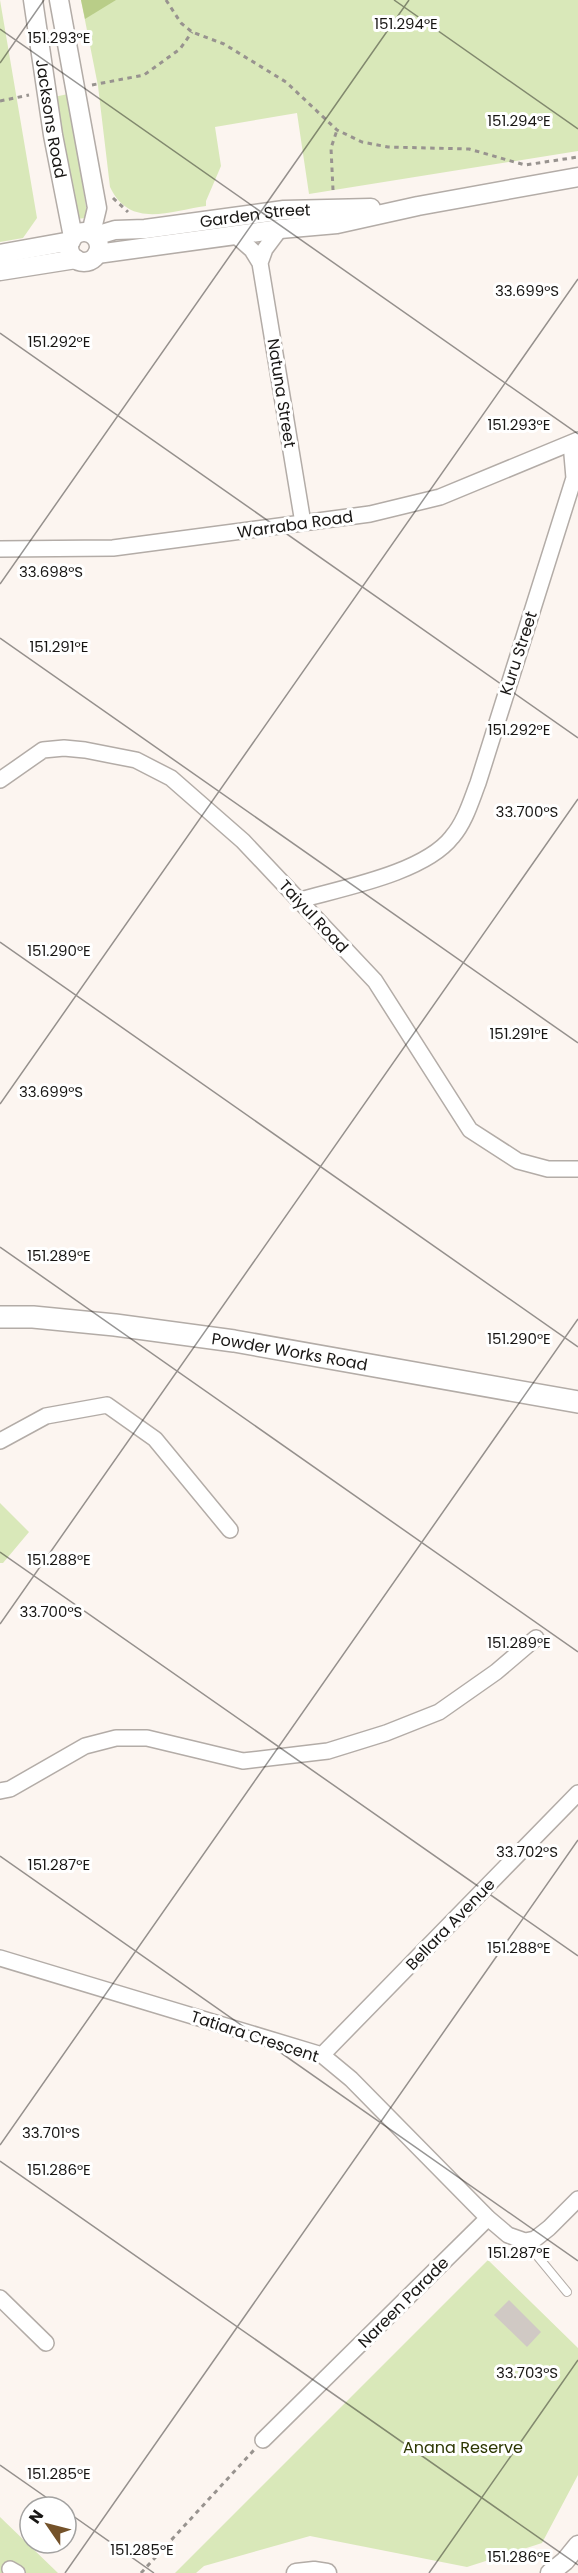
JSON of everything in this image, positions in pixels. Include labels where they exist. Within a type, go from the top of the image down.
[{"type":"main road","name":"Powder Works Road","points":[[0,1317],[33,1317],[104,1324],[234,1341],[578,1402]]},
{"type":"street","name":"Jacksons Road","points":[[33,0],[52,135],[84,243]]},
{"type":"street","name":"Jacksons Road","points":[[59,0],[97,208],[84,243]]},
{"type":"street","name":"Garden Street","points":[[0,254],[84,243],[235,236],[337,224],[418,206],[578,177]]},
{"type":"street","name":"Garden Street","points":[[0,271],[84,243],[115,230],[145,229],[284,210],[418,206]]},
{"type":"street","points":[[97,208],[115,230]]},
{"type":"street","points":[[260,264],[270,241],[280,229]]},
{"type":"street","name":"Natuna Street","points":[[235,236],[252,250],[260,264],[303,523]]},
{"type":"street","name":"Warraba Road","points":[[0,549],[113,548],[370,514],[440,497],[574,441]]},
{"type":"street","name":"Kuru Street","points":[[300,900],[395,873],[432,855],[452,838],[469,808],[478,783],[574,478],[574,441]]},
{"type":"street","name":"Taiyul Road","points":[[0,780],[43,750],[64,748],[136,760],[171,778],[243,841],[375,981],[470,1130],[518,1161],[548,1169],[578,1169]]},
{"type":"street","points":[[0,1441],[46,1416],[107,1405],[155,1439],[230,1530]]},
{"type":"street","points":[[0,1791],[10,1789],[85,1746],[116,1738],[147,1738],[243,1761],[328,1751],[386,1733],[439,1712],[496,1672],[536,1638]]},
{"type":"street","name":"Bellara Avenue","points":[[322,2055],[578,1793]]},
{"type":"street","name":"Tatiara Crescent","points":[[0,1958],[322,2055],[351,2079],[488,2218]]},
{"type":"street","points":[[488,2218],[508,2235],[525,2241],[542,2234],[578,2199]]},
{"type":"street","name":"Nareen Parade","points":[[263,2440],[488,2218]]},
{"type":"street","points":[[0,2298],[46,2343]]},
{"type":"street","points":[[550,2573],[565,2561],[578,2545]]},
{"type":"street","points":[[296,2573],[314,2571],[327,2573]]},
{"type":"lane","points":[[525,2241],[567,2292]]},
{"type":"path","points":[[166,0],[181,23],[192,32],[224,45],[285,82],[337,130],[362,142],[388,147],[469,149],[525,165],[578,157]]},
{"type":"path","points":[[90,85],[144,75],[180,49],[192,32]]},
{"type":"path","points":[[0,101],[29,95]]},
{"type":"path","points":[[335,209],[331,148],[337,130]]},
{"type":"path","points":[[324,190],[333,189]]},
{"type":"path","points":[[112,196],[121,207],[132,214]]},
{"type":"path","points":[[141,2573],[263,2440]]},
{"type":"green space","points":[[0,0],[37,218],[23,238],[0,242]]},
{"type":"green space","points":[[81,0],[578,0],[578,151],[309,194],[297,113],[215,127],[221,166],[206,206],[165,213],[139,213],[118,200],[110,187],[98,86]]},
{"type":"green space","points":[[81,0],[116,0],[85,19]]},
{"type":"green space","points":[[68,94],[87,213],[85,218],[77,219],[54,97]]},
{"type":"green space","points":[[0,1503],[29,1532],[3,1563],[0,1563]]},
{"type":"green space","name":"Anana Reserve","points":[[488,2260],[578,2348],[578,2475],[542,2543],[467,2567],[310,2536],[204,2566],[196,2573],[175,2573]]},
{"type":"green space","points":[[0,2517],[18,2534],[18,2555],[39,2555],[58,2573],[0,2573]]},
{"type":"building","points":[[509,2300],[541,2332],[527,2347],[494,2315]]}]
